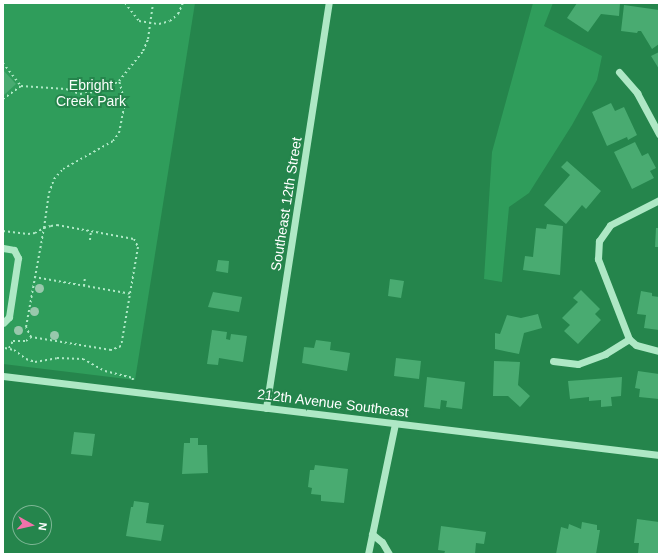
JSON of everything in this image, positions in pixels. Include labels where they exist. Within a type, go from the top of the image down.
[{"type":"street","name":"Southeast 12th Street","points":[[266,408],[329,3]]},
{"type":"street","points":[[619,72],[637,93],[659,134]]},
{"type":"street","points":[[659,200],[610,225],[599,241],[598,259],[629,339],[636,345],[659,350]]},
{"type":"street","points":[[3,248],[14,250],[18,258],[9,317],[3,323]]},
{"type":"street","points":[[553,361],[578,364],[605,354],[629,339]]},
{"type":"street","name":"212th Avenue Southeast","points":[[3,376],[659,455]]},
{"type":"street","points":[[368,554],[396,424]]},
{"type":"street","points":[[372,534],[382,542],[389,554]]},
{"type":"path","points":[[125,3],[139,21],[159,24],[170,21],[178,14],[183,3]]},
{"type":"path","points":[[3,99],[21,86],[66,89],[80,94],[92,94],[119,81],[143,51],[148,39],[149,22],[153,3]]},
{"type":"path","points":[[3,63],[21,86]]},
{"type":"path","points":[[32,337],[26,327],[44,228],[46,207],[54,179],[63,169],[113,141],[119,133],[125,103],[119,81]]},
{"type":"path","points":[[3,230],[28,234],[57,225],[126,236],[138,243],[123,342],[116,349],[32,337],[26,341],[13,341],[9,348]]},
{"type":"path","points":[[90,240],[91,231]]},
{"type":"path","points":[[84,286],[85,276]]},
{"type":"path","points":[[34,277],[130,294]]},
{"type":"path","points":[[5,348],[9,348],[35,362],[57,358],[82,359],[105,371],[133,378],[131,392]]},
{"type":"green space","name":"Ebright Creek Park","points":[[3,3],[195,3],[135,380],[3,364]]},
{"type":"green space","points":[[533,3],[553,3],[544,26],[602,56],[597,80],[572,125],[529,193],[509,207],[502,282],[484,279],[492,152]]},
{"type":"building","points":[[577,3],[620,3],[619,16],[601,14],[588,32],[567,18]]},
{"type":"building","points":[[624,5],[659,10],[659,44],[652,49],[641,31],[638,31],[637,33],[621,31]]},
{"type":"building","points":[[659,52],[659,69],[651,56]]},
{"type":"building","points":[[3,70],[16,84],[4,95],[3,94]]},
{"type":"building","points":[[611,103],[615,111],[624,107],[637,135],[628,140],[627,137],[607,146],[592,112]]},
{"type":"building","points":[[635,142],[642,156],[648,153],[656,168],[650,171],[654,178],[632,189],[614,152]]},
{"type":"building","points":[[567,161],[601,191],[586,209],[582,205],[566,224],[544,205],[570,175],[561,167]]},
{"type":"building","points":[[547,224],[563,226],[560,275],[523,270],[525,256],[533,257],[536,228],[546,229]]},
{"type":"building","points":[[656,228],[659,228],[659,247],[655,247]]},
{"type":"building","points":[[218,260],[229,261],[228,273],[216,271]]},
{"type":"building","points":[[390,279],[404,281],[401,298],[388,296]]},
{"type":"building","points":[[581,290],[600,309],[595,314],[601,320],[578,344],[564,331],[570,325],[562,318],[578,302],[573,298]]},
{"type":"building","points":[[641,291],[652,293],[652,296],[659,297],[659,330],[644,328],[646,315],[637,314]]},
{"type":"building","points":[[213,292],[242,297],[239,312],[208,307]]},
{"type":"building","points":[[538,314],[542,328],[524,333],[519,354],[495,349],[495,333],[500,334],[507,315],[521,318]]},
{"type":"building","points":[[212,330],[227,332],[226,339],[230,340],[231,334],[247,336],[243,362],[219,358],[218,365],[207,364]]},
{"type":"building","points":[[316,340],[331,342],[330,350],[350,353],[347,371],[302,363],[304,347],[314,348]]},
{"type":"building","points":[[396,358],[421,361],[419,379],[394,376]]},
{"type":"building","points":[[494,361],[520,362],[518,385],[530,396],[520,407],[508,396],[493,396]]},
{"type":"building","points":[[638,371],[659,374],[659,399],[639,397],[640,389],[635,388]]},
{"type":"building","points":[[427,377],[465,382],[462,409],[446,407],[447,401],[441,400],[440,409],[424,407]]},
{"type":"building","points":[[622,377],[621,396],[611,397],[612,406],[601,407],[601,400],[589,401],[589,397],[570,399],[568,381]]},
{"type":"building","points":[[74,432],[95,434],[92,456],[71,454]]},
{"type":"building","points":[[190,438],[198,438],[198,445],[207,445],[208,473],[182,474],[184,443],[190,443]]},
{"type":"building","points":[[315,465],[348,469],[344,503],[321,501],[321,495],[311,494],[312,488],[308,487],[310,470],[314,470]]},
{"type":"building","points":[[134,501],[149,503],[146,523],[164,525],[161,541],[126,536],[131,507],[133,507]]},
{"type":"building","points":[[637,519],[659,522],[659,554],[638,553],[639,543],[634,543]]},
{"type":"building","points":[[582,522],[597,525],[597,530],[600,530],[596,554],[556,554],[561,527],[568,529],[569,524],[581,529]]},
{"type":"building","points":[[441,526],[486,532],[484,544],[476,543],[475,554],[444,554],[445,551],[438,550]]}]
